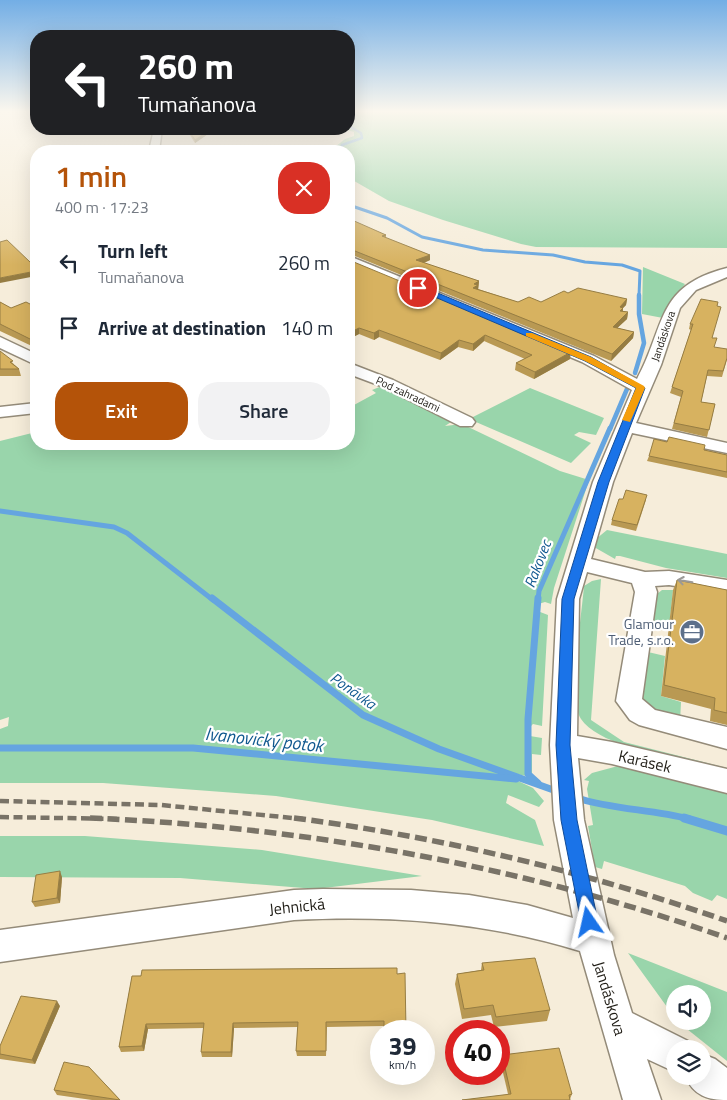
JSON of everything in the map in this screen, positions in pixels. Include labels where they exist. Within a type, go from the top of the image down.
[{"type":"street","points":[[355,262],[588,359],[640,388]]},
{"type":"street","name":"Jandáskova","points":[[642,1100],[593,939],[568,813],[563,745],[568,599],[578,563],[624,426],[640,388],[653,365],[664,328],[676,301],[691,287],[727,272]]},
{"type":"street","points":[[0,342],[30,357]]},
{"type":"street","name":"Pod zahradami","points":[[355,371],[466,422]]},
{"type":"street","points":[[0,412],[30,409]]},
{"type":"street","points":[[624,426],[727,448]]},
{"type":"street","points":[[578,563],[632,574],[642,579],[669,578],[727,587]]},
{"type":"street","points":[[642,579],[646,592],[629,701],[639,713],[648,718],[727,738]]},
{"type":"street","name":"Karásek","points":[[563,745],[612,753],[727,780]]},
{"type":"street","name":"Jehnická","points":[[0,946],[294,905],[344,902],[474,912],[527,920],[593,939]]},
{"type":"street","points":[[618,1024],[666,1049]]},
{"type":"street","points":[[711,1079],[727,1091]]},
{"type":"green space","points":[[355,162],[727,162],[727,248],[536,247],[443,220],[389,201],[355,181]]},
{"type":"green space","points":[[643,267],[685,284],[670,303],[663,318],[642,314]]},
{"type":"green space","points":[[382,386],[454,420],[445,426],[462,424],[560,471],[589,480],[554,588],[551,604],[545,602],[535,605],[535,610],[548,615],[542,726],[533,724],[528,729],[530,736],[542,738],[541,755],[532,754],[532,777],[516,774],[518,781],[533,788],[544,801],[539,807],[508,795],[506,803],[535,820],[544,846],[432,820],[276,796],[103,783],[0,783],[0,729],[8,726],[9,717],[0,720],[0,441],[30,434],[30,450],[355,450],[355,404],[376,393],[372,390]]},
{"type":"green space","points":[[530,388],[604,418],[596,435],[579,432],[574,435],[591,443],[571,463],[469,419]]},
{"type":"green space","points":[[607,530],[727,554],[727,578],[666,568],[620,556],[616,556],[615,559],[594,547],[596,539]]},
{"type":"green space","points":[[601,579],[591,720],[624,742],[727,768],[727,771],[648,753],[607,739],[581,719],[577,709],[576,676],[584,586],[592,581]]},
{"type":"green space","points":[[662,590],[673,590],[669,627],[653,624],[657,594]]},
{"type":"green space","points":[[648,652],[665,656],[661,696],[681,702],[680,722],[644,706],[642,698]]},
{"type":"green space","points":[[618,766],[641,769],[727,790],[727,899],[717,895],[712,901],[693,893],[685,886],[604,861],[602,869],[595,867],[588,826],[593,825],[587,789],[589,781],[584,780],[592,773]]},
{"type":"green space","points":[[0,836],[85,836],[262,850],[422,876],[316,889],[180,878],[0,877]]},
{"type":"green space","points":[[628,953],[709,985],[666,985],[666,1006]]},
{"type":"green space","points":[[711,986],[727,992],[727,1061],[711,1048],[711,1040],[701,1040],[688,1030],[711,1030]]},
{"type":"building","points":[[355,221],[386,235],[382,236],[430,255],[416,260],[479,281],[474,284],[478,285],[473,288],[518,302],[529,297],[541,302],[564,291],[568,293],[578,288],[627,299],[620,307],[623,308],[620,311],[628,312],[613,327],[634,332],[612,354],[355,251]]},
{"type":"building","points":[[7,240],[30,262],[30,272],[0,278],[0,242]]},
{"type":"building","points":[[355,262],[571,352],[535,372],[516,363],[532,355],[485,335],[473,344],[459,340],[441,353],[379,330],[374,333],[359,328],[355,330]]},
{"type":"building","points":[[701,299],[718,302],[717,306],[721,307],[712,338],[717,338],[714,347],[727,349],[727,358],[723,371],[708,370],[701,402],[715,404],[709,430],[674,423],[683,391],[672,387],[693,324],[690,324]]},
{"type":"building","points":[[0,302],[11,308],[26,302],[30,304],[30,339],[0,324]]},
{"type":"building","points":[[0,351],[13,361],[10,362],[19,369],[0,369]]},
{"type":"building","points":[[669,437],[705,445],[704,450],[727,455],[727,472],[649,456],[654,439],[667,442]]},
{"type":"building","points":[[626,490],[647,495],[637,525],[612,520],[619,499],[623,499]]},
{"type":"building","points":[[677,580],[727,590],[727,713],[714,710],[715,698],[664,685]]},
{"type":"building","points":[[60,871],[57,898],[32,902],[36,875]]},
{"type":"building","points":[[535,958],[550,1010],[496,1017],[493,1005],[464,1009],[457,974],[484,970],[482,963]]},
{"type":"building","points":[[397,968],[397,974],[405,973],[406,1020],[326,1022],[326,1051],[296,1051],[298,1022],[233,1023],[231,1052],[201,1052],[204,1023],[146,1024],[142,1046],[119,1047],[132,976],[141,976],[142,970]]},
{"type":"building","points":[[21,996],[57,1001],[32,1060],[0,1054],[0,1046]]},
{"type":"building","points":[[559,1048],[572,1094],[569,1095],[570,1100],[462,1100],[511,1094],[509,1085],[510,1054]]},
{"type":"building","points":[[64,1062],[89,1067],[120,1100],[54,1090]]},
{"type":"waterway","name":"Rakovec","points":[[355,207],[387,218],[422,237],[483,250],[553,255],[585,262],[622,265],[640,271],[639,296]]},
{"type":"waterway","name":"Rakovec","points":[[635,373],[644,343],[639,314],[639,296]]},
{"type":"waterway","name":"Rakovec","points":[[610,429],[627,389]]},
{"type":"waterway","name":"Rakovec","points":[[538,600],[539,591],[610,428]]},
{"type":"waterway","name":"Ponávka","points":[[0,511],[114,527],[127,533],[213,600]]},
{"type":"waterway","name":"Ponávka","points":[[212,598],[363,715],[439,749],[559,792]]},
{"type":"waterway","name":"Rakovec","points":[[538,598],[528,719],[528,774],[538,783]]},
{"type":"waterway","name":"Ivanovický potok","points":[[0,748],[193,748],[516,779]]},
{"type":"waterway","name":"Ponávka","points":[[577,798],[605,805],[689,819]]},
{"type":"waterway","name":"Ponávka","points":[[684,818],[727,831]]},
{"type":"railway","points":[[0,801],[161,805],[296,818]]},
{"type":"railway","points":[[0,817],[101,819]]},
{"type":"railway","points":[[90,818],[101,819]]},
{"type":"railway","points":[[296,818],[303,819]]},
{"type":"railway","points":[[296,818],[404,835],[513,858],[621,887],[727,921]]},
{"type":"railway","points":[[101,819],[121,819]]},
{"type":"railway","points":[[101,819],[252,830],[413,854],[572,890],[727,938]]},
{"type":"slow traffic","points":[[529,335],[588,359],[626,378],[640,388],[627,420]]},
{"type":"place","name":"Glamour Trade, s.r.o.","points":[[692,632]]},
{"type":"route","points":[[418,288],[588,359],[626,378],[640,388],[604,482],[568,599],[563,745],[569,820],[589,922]]}]
